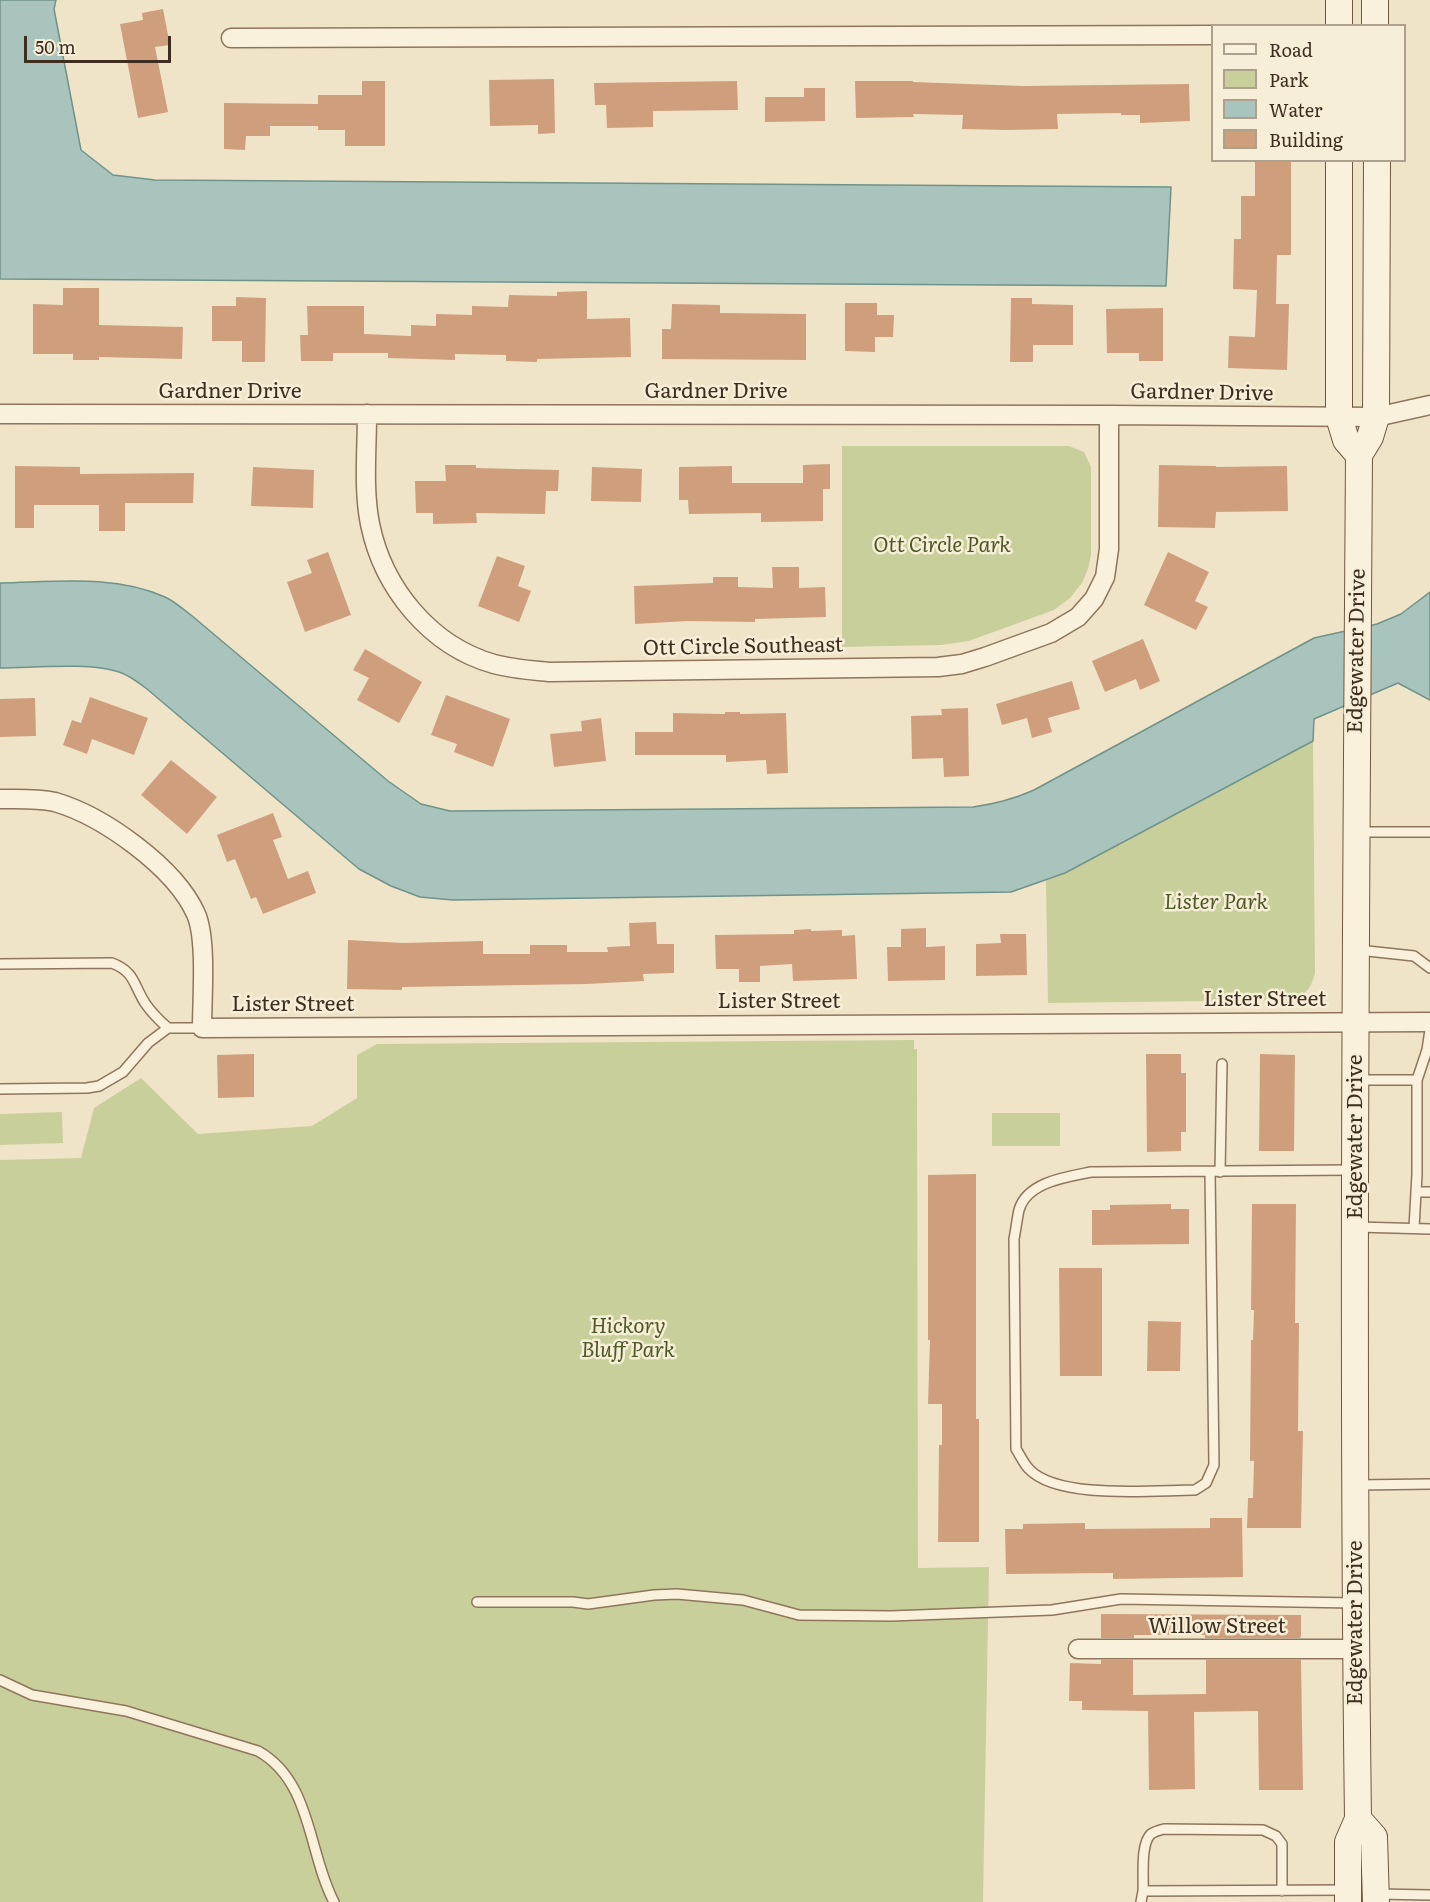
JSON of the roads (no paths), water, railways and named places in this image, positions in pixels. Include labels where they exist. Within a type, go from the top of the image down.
[{"type":"street","points":[[1339,0],[1339,24]]},
{"type":"street","points":[[1375,0],[1375,24]]},
{"type":"street","points":[[231,38],[1211,35]]},
{"type":"street","points":[[1339,162],[1339,417],[1346,440],[1359,455]]},
{"type":"street","name":"Edgewater Drive","points":[[1347,1896],[1348,1842],[1358,1819],[1355,832],[1359,455],[1370,437],[1376,417],[1377,162]]},
{"type":"street","name":"Gardner Drive","points":[[0,414],[1376,417],[1430,405]]},
{"type":"street","name":"Ott Circle Southeast","points":[[367,414],[369,523],[388,576],[403,599],[421,621],[435,633],[467,653],[493,664],[520,670],[549,672],[938,667],[962,664],[1051,633],[1078,617],[1094,599],[1105,577],[1109,549],[1109,415]]},
{"type":"street","points":[[0,800],[28,799],[53,802],[78,811],[124,837],[164,871],[196,914],[202,936],[202,1028]]},
{"type":"street","name":"Lister Street","points":[[202,1028],[1430,1022]]},
{"type":"street","name":"Willow Street","points":[[1078,1649],[1356,1649]]},
{"type":"street","points":[[1358,1819],[1374,1836],[1376,1898]]},
{"type":"lane","points":[[1355,832],[1430,832]]},
{"type":"lane","points":[[1355,950],[1414,957],[1430,969]]},
{"type":"lane","points":[[0,964],[112,963],[133,978],[146,1004],[168,1028]]},
{"type":"lane","points":[[0,1089],[99,1086],[123,1072],[148,1043],[168,1028],[202,1028]]},
{"type":"lane","points":[[1414,1228],[1417,1080],[1427,1050],[1430,1030]]},
{"type":"lane","points":[[1222,1064],[1215,1172],[1214,1465],[1206,1483],[1195,1490],[1081,1490],[1052,1484],[1029,1469],[1016,1449],[1014,1239],[1020,1208],[1030,1192],[1060,1178],[1091,1172],[1215,1172],[1356,1170]]},
{"type":"lane","points":[[1355,1080],[1417,1080]]},
{"type":"lane","points":[[1416,1192],[1430,1192]]},
{"type":"lane","points":[[1356,1227],[1430,1229]]},
{"type":"lane","points":[[1356,1485],[1430,1484]]},
{"type":"lane","points":[[477,1602],[588,1604],[677,1594],[743,1600],[799,1615],[891,1616],[1052,1610],[1121,1599],[1356,1603]]},
{"type":"lane","points":[[0,1680],[32,1695],[126,1711],[258,1751],[270,1758],[285,1774],[293,1787],[309,1830],[321,1873],[334,1902]]},
{"type":"lane","points":[[1141,1902],[1146,1841],[1151,1834],[1164,1829],[1263,1830],[1276,1836],[1282,1844],[1282,1891]]},
{"type":"lane","points":[[1143,1891],[1282,1891],[1347,1896]]},
{"type":"lane","points":[[1376,1898],[1430,1895]]},
{"type":"water","points":[[0,0],[56,0],[54,9],[81,150],[113,175],[155,180],[1171,187],[1166,286],[0,279]]},
{"type":"water","points":[[105,582],[145,590],[168,599],[191,615],[388,781],[421,804],[450,811],[973,807],[997,803],[1034,790],[1314,638],[1377,624],[1401,614],[1430,592],[1430,700],[1398,683],[1314,719],[1313,741],[1065,873],[1011,892],[453,900],[420,897],[391,886],[359,869],[147,689],[126,675],[92,667],[0,668],[0,583]]},
{"type":"park label","name":"Ott Circle Park","points":[[942,546]]},
{"type":"park label","name":"Lister Park","points":[[1216,903]]},
{"type":"park label","name":"Hickory Bluff Park","points":[[628,1339]]}]
